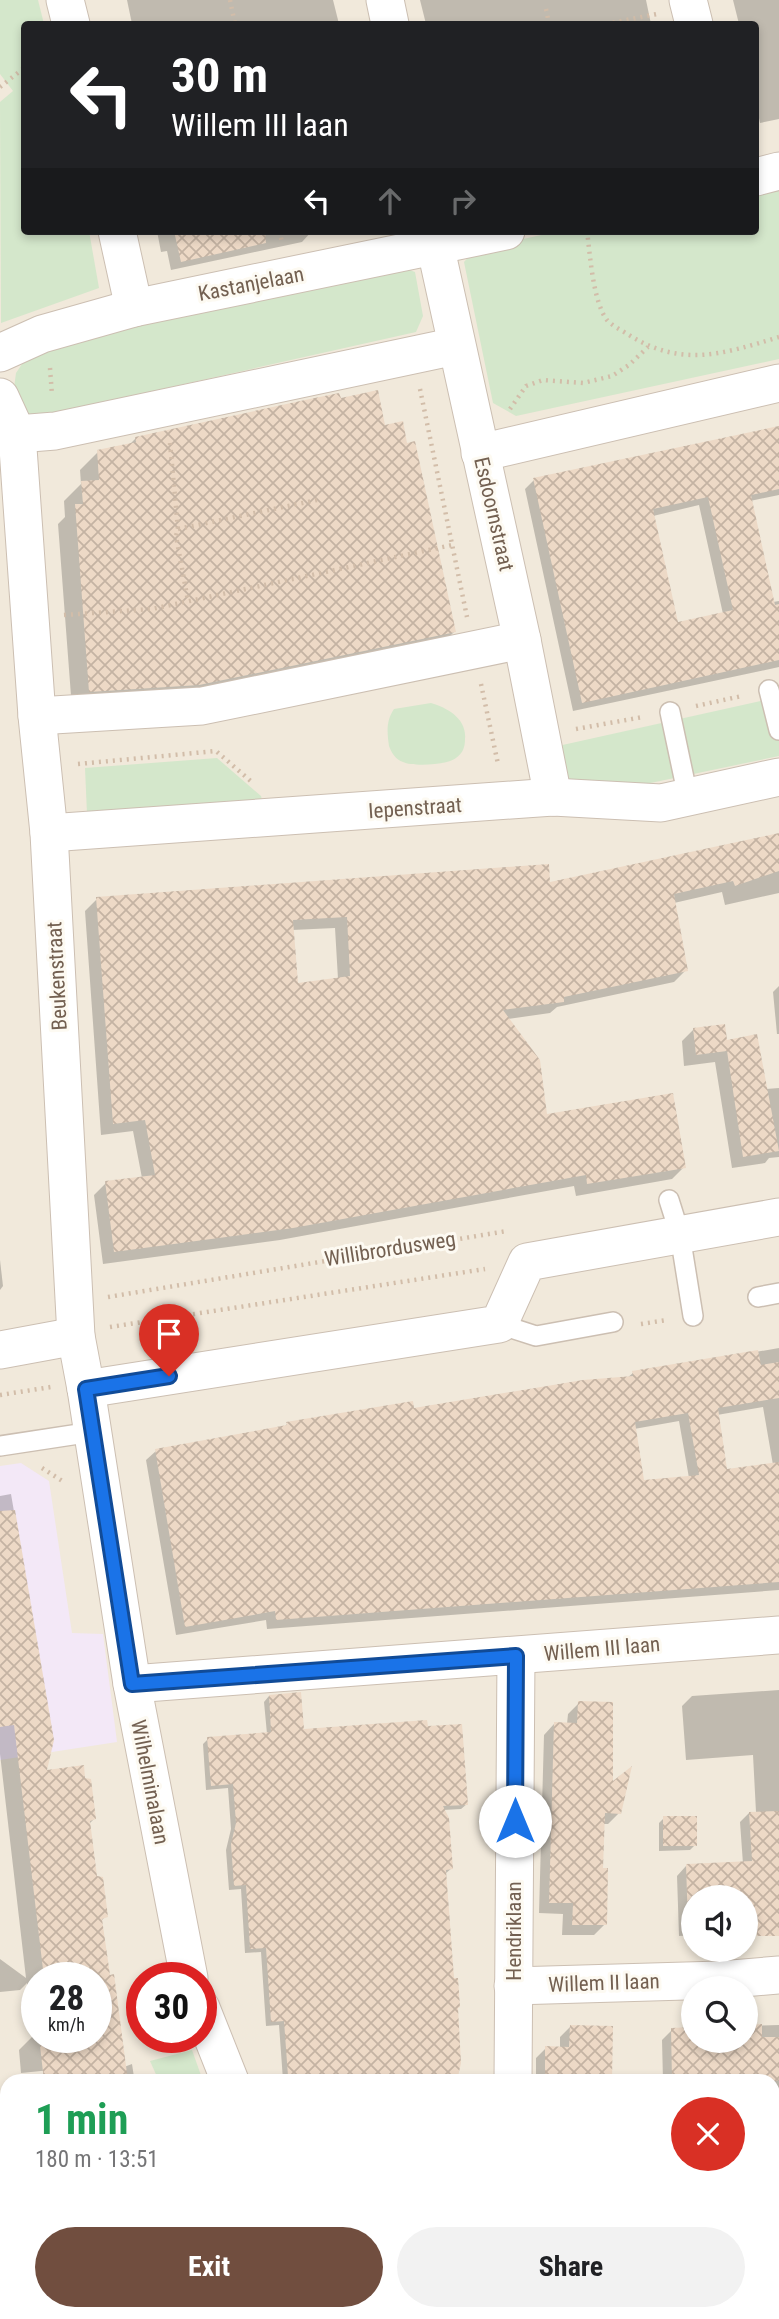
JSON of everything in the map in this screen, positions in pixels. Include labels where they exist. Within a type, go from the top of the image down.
[{"type":"street","points":[[65,0],[70,21]]},
{"type":"street","points":[[385,0],[389,21]]},
{"type":"street","points":[[759,176],[779,171]]},
{"type":"street","points":[[118,235],[134,308]]},
{"type":"street","name":"Kastanjelaan","points":[[0,353],[42,334],[134,308],[434,239],[470,235]]},
{"type":"street","name":"Esdoornstraat","points":[[434,239],[522,640],[553,797]]},
{"type":"street","points":[[17,434],[55,431],[456,346]]},
{"type":"street","points":[[480,453],[779,383]]},
{"type":"street","name":"Beukenstraat","points":[[0,397],[17,434],[37,716],[49,833],[75,1319]]},
{"type":"street","points":[[37,716],[202,706],[522,640]]},
{"type":"street","name":"Iepenstraat","points":[[49,833],[553,797],[661,803],[779,777]]},
{"type":"street","points":[[86,1385],[499,1324],[522,1246],[680,1235],[779,1217]]},
{"type":"street","points":[[0,1350],[75,1319]]},
{"type":"street","name":"Wilhelminalaan","points":[[75,1319],[132,1684],[186,1962]]},
{"type":"street","name":"Willem III laan","points":[[132,1684],[779,1635]]},
{"type":"street","name":"Hendriklaan","points":[[513,2074],[516,1656]]},
{"type":"street","name":"Willem II laan","points":[[513,1986],[720,1980],[779,1975]]},
{"type":"street","points":[[217,2050],[226,2074]]},
{"type":"lane","points":[[769,690],[779,730]]},
{"type":"lane","points":[[670,712],[688,797]]},
{"type":"lane","points":[[669,1200],[680,1235],[693,1316]]},
{"type":"lane","points":[[758,1297],[779,1293]]},
{"type":"lane","points":[[499,1324],[536,1336],[613,1322]]},
{"type":"lane","points":[[3,1446],[92,1432]]},
{"type":"path","points":[[230,0],[234,21]]},
{"type":"path","points":[[545,9],[548,21]]},
{"type":"path","points":[[624,21],[691,10]]},
{"type":"path","points":[[1,84],[21,70]]},
{"type":"path","points":[[588,235],[596,292],[607,321],[648,346],[675,355],[703,356],[779,337]]},
{"type":"path","points":[[480,453],[526,386],[543,380],[583,383],[612,376],[629,365],[648,346]]},
{"type":"path","points":[[412,354],[506,801]]},
{"type":"path","points":[[167,407],[178,529],[176,536],[188,601]]},
{"type":"path","points":[[178,529],[317,500]]},
{"type":"path","points":[[30,616],[152,609],[452,545]]},
{"type":"path","points":[[77,764],[216,751],[258,787]]},
{"type":"path","name":"Willibrordusweg","points":[[75,1319],[353,1255],[522,1246]]},
{"type":"path","name":"Willibrordusweg","points":[[75,1319],[96,1329],[522,1246]]},
{"type":"path","points":[[0,1395],[86,1385]]},
{"type":"path","points":[[3,1446],[104,1507]]},
{"type":"shaded area","points":[[0,0],[779,0],[779,2074],[0,2074]]},
{"type":"shaded area","points":[[21,1463],[49,1481],[72,1633],[103,1634],[117,1742],[0,1760],[0,1466]]},
{"type":"green space","points":[[0,0],[38,0],[43,21],[21,21],[21,235],[90,235],[99,288],[1,323],[0,102],[13,91],[0,74]]},
{"type":"green space","points":[[779,185],[779,359],[516,416],[493,403],[464,262],[476,249],[541,235],[759,235],[759,189]]},
{"type":"green space","points":[[396,265],[415,272],[423,316],[416,332],[64,411],[36,421],[23,411],[14,388],[16,373],[26,358],[59,343]]},
{"type":"green space","points":[[779,697],[779,756],[622,789],[565,781],[558,746]]},
{"type":"green space","points":[[431,703],[450,711],[460,720],[465,732],[463,750],[456,758],[438,764],[408,764],[400,761],[389,746],[388,727],[391,713],[394,709]]},
{"type":"green space","points":[[217,758],[261,796],[262,800],[87,814],[85,768]]},
{"type":"green space","points":[[181,2053],[193,2053],[201,2074],[156,2074],[150,2061]]},
{"type":"building","points":[[175,235],[265,235],[266,243],[181,262]]},
{"type":"building","points":[[378,390],[385,425],[403,421],[407,443],[415,441],[456,632],[199,685],[89,692],[75,504],[83,504],[81,481],[99,480],[97,450],[136,442],[135,437],[305,400],[339,393],[341,398]]},
{"type":"building","points":[[779,426],[779,489],[751,495],[775,605],[779,604],[779,660],[582,703],[533,478]],"holes":[[[708,497],[733,610],[678,622],[653,509]]]},
{"type":"building","points":[[779,833],[779,871],[735,886],[733,881],[674,894],[688,971],[564,997],[564,1002],[503,1010],[540,1060],[547,1114],[673,1093],[686,1168],[587,1184],[586,1175],[293,1228],[114,1252],[105,1181],[155,1175],[145,1120],[113,1124],[96,897],[549,864],[550,882]],"holes":[[[347,917],[350,976],[298,983],[293,920]]]},
{"type":"building","points":[[725,1024],[727,1040],[757,1034],[779,1151],[743,1157],[727,1051],[696,1055],[693,1028]]},
{"type":"building","points":[[758,1350],[761,1365],[779,1362],[779,1398],[718,1408],[727,1469],[779,1462],[779,1582],[276,1620],[275,1611],[185,1627],[155,1449],[287,1425],[286,1422],[413,1401],[414,1408],[583,1380],[633,1376],[632,1371]],"holes":[[[688,1413],[699,1475],[644,1480],[635,1422]]]},
{"type":"building","points":[[15,1510],[54,1740],[47,1770],[84,1765],[85,1778],[91,1779],[96,1819],[90,1821],[97,1876],[103,1877],[108,1917],[102,1919],[108,1962],[42,1962],[14,1725],[0,1727],[0,1511]]},
{"type":"building","points":[[301,1692],[304,1729],[427,1720],[428,1726],[462,1724],[468,1805],[443,1806],[449,1818],[453,1869],[446,1870],[454,1978],[458,1978],[460,2007],[461,2063],[459,2074],[288,2074],[284,2021],[271,2022],[266,1948],[250,1949],[246,1885],[234,1886],[231,1844],[236,1823],[233,1784],[211,1786],[207,1737],[271,1732],[269,1695]]},
{"type":"building","points":[[578,1701],[613,1702],[613,1781],[632,1766],[621,1814],[605,1813],[603,1868],[608,1868],[607,1925],[572,1925],[573,1903],[549,1903],[554,1722],[577,1723]]},
{"type":"building","points":[[779,1811],[779,1936],[758,1936],[758,1885],[687,1885],[686,1864],[752,1861],[749,1812]]},
{"type":"building","points":[[663,1816],[697,1816],[697,1846],[663,1846]]},
{"type":"building","points":[[114,1974],[127,2074],[43,2074],[41,2053],[112,2053]]},
{"type":"building","points":[[758,2024],[762,2024],[762,2037],[779,2037],[779,2074],[672,2074],[671,2028],[681,2028],[681,2053],[758,2053]]},
{"type":"building","points":[[570,2025],[613,2026],[612,2074],[545,2074],[545,2046],[569,2047]]},
{"type":"route","points":[[169,1376],[86,1389],[132,1684],[516,1656],[515,1821]]}]
